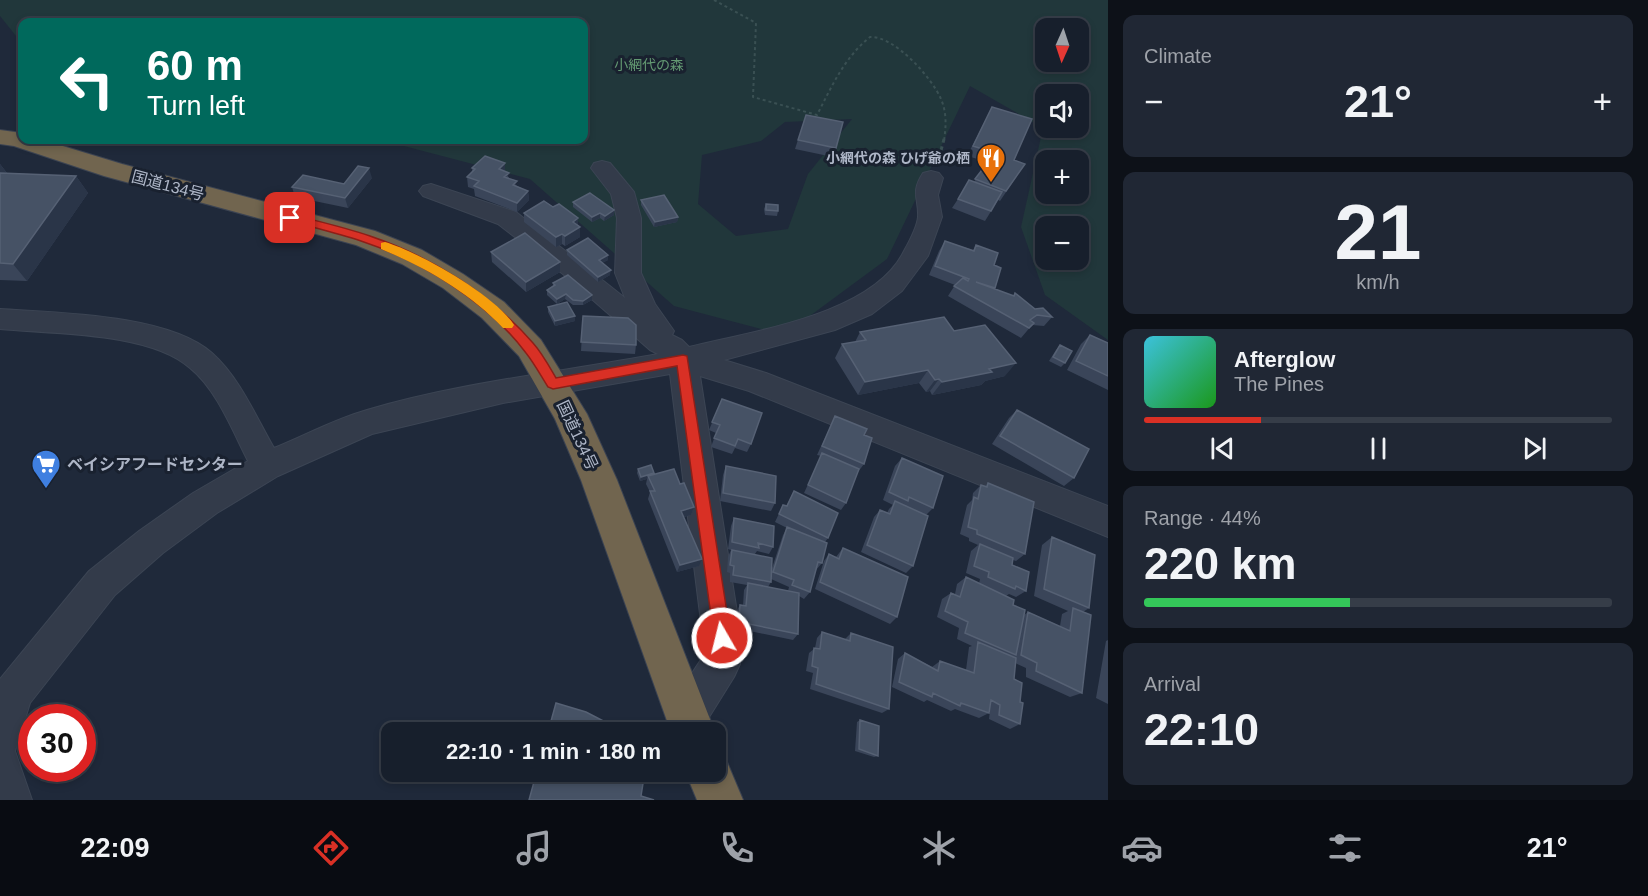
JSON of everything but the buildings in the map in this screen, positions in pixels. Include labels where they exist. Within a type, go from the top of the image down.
[{"type":"highway","name":"国道134号","points":[[0,137],[18,139]]},
{"type":"highway","name":"国道134号","points":[[33,144],[124,173],[365,238],[412,257],[453,281],[493,310],[530,348],[570,414],[599,480],[689,722]]},
{"type":"highway","points":[[713,782],[720,800]]},
{"type":"street","points":[[602,168],[622,192],[629,218],[628,273],[644,308],[678,354],[722,638],[721,664],[691,722]]},
{"type":"street","points":[[0,738],[14,693],[102,583],[151,542],[206,503],[267,465],[366,423],[454,401],[553,384],[678,354],[825,323],[862,307],[893,284],[915,256],[930,218],[927,195],[930,178]]},
{"type":"street","points":[[431,191],[507,218],[572,268],[660,342],[678,354],[756,381],[1108,522]]},
{"type":"street","points":[[0,319],[143,334],[190,351],[216,377],[267,465]]},
{"type":"street","points":[[0,766],[11,800]]},
{"type":"path","points":[[714,0],[756,22],[753,98],[817,115],[841,65],[852,50],[870,37],[886,38],[924,72],[937,87],[946,110],[947,129],[930,178]]},
{"type":"green space","name":"小網代の森","points":[[0,0],[1108,0],[1108,340],[1045,295],[1036,270],[1089,270],[1089,216],[1035,216],[1035,267],[1021,227],[1035,164],[1035,204],[1089,204],[1089,150],[1038,150],[1041,138],[1089,138],[1089,84],[1035,84],[1035,123],[970,86],[887,259],[784,335],[674,306],[530,179],[396,144],[588,144],[588,18],[18,18],[18,37],[0,16]],"holes":[[[852,119],[808,174],[788,229],[736,236],[698,204],[702,155],[761,141],[785,122]]]},
{"type":"slow traffic","points":[[385,246],[412,257],[453,281],[493,310],[507,325]]},
{"type":"place","name":"小網代の森 ひげ爺の栖","points":[[991,184]]},
{"type":"place","name":"ベイシアフードセンター","points":[[46,490]]},
{"type":"route","points":[[290,218],[365,238],[412,257],[453,281],[493,310],[530,348],[553,384],[683,360],[722,638]]}]
